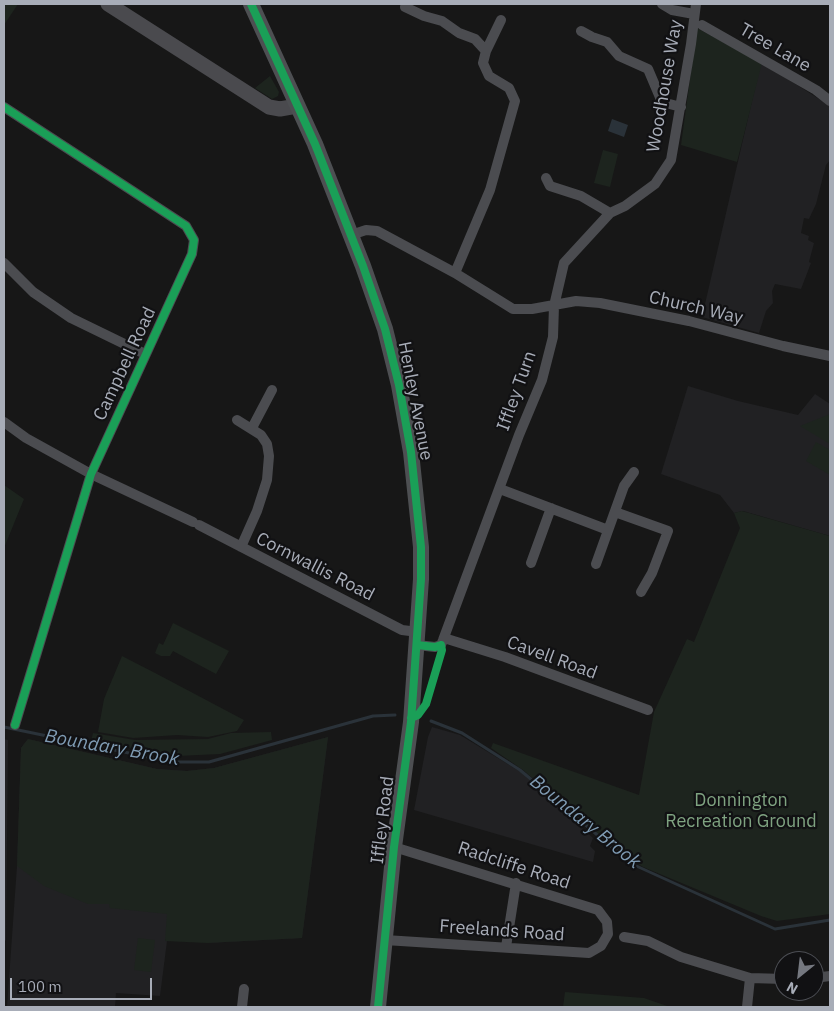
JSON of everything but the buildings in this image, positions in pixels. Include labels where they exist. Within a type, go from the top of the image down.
[{"type":"main road","points":[[108,4],[264,104],[280,109],[298,106]]},
{"type":"main road","name":"Henley Avenue","points":[[251,4],[298,106],[351,235],[385,329],[399,385],[411,452],[421,546],[418,638],[411,718]]},
{"type":"main road","name":"Iffley Road","points":[[378,1007],[394,847],[411,718]]},
{"type":"street","points":[[662,4],[672,10],[695,9]]},
{"type":"street","points":[[406,7],[424,16],[442,21],[459,33],[475,39],[486,51]]},
{"type":"street","name":"Woodhouse Way","points":[[554,306],[564,263],[610,213],[644,194],[662,175],[673,152],[695,9]]},
{"type":"street","points":[[455,273],[490,190],[515,101],[509,88],[489,76],[483,63],[486,51],[501,20]]},
{"type":"street","name":"Tree Lane","points":[[702,25],[816,90],[830,101]]},
{"type":"street","points":[[581,30],[592,37],[607,42],[619,56],[648,69],[662,102],[681,107]]},
{"type":"street","name":"Campbell Road","points":[[4,107],[186,226],[194,240],[192,254],[91,474],[15,725]]},
{"type":"street","points":[[546,178],[550,186],[581,196],[610,213]]},
{"type":"street","points":[[351,235],[366,230],[377,231],[455,273],[513,308],[554,306]]},
{"type":"street","points":[[4,263],[33,292],[71,318],[145,354]]},
{"type":"street","name":"Church Way","points":[[554,306],[576,301],[600,303],[689,321],[783,346],[830,356]]},
{"type":"street","name":"Iffley Turn","points":[[444,638],[542,380],[553,337],[554,306]]},
{"type":"street","points":[[252,428],[272,390]]},
{"type":"street","points":[[237,420],[262,434],[267,444],[269,456],[266,480],[258,511],[241,547]]},
{"type":"street","name":"Cornwallis Road","points":[[4,422],[26,438],[91,474],[196,524],[418,638]]},
{"type":"street","points":[[596,564],[628,479],[634,472]]},
{"type":"street","points":[[500,489],[608,530]]},
{"type":"street","points":[[531,563],[551,508]]},
{"type":"street","points":[[615,512],[668,531],[652,573],[641,592]]},
{"type":"street","points":[[418,638],[435,647],[441,645],[444,638]]},
{"type":"street","name":"Cavell Road","points":[[444,638],[505,657],[648,710]]},
{"type":"street","name":"Radcliffe Road","points":[[394,847],[516,883],[598,910],[607,922],[608,934]]},
{"type":"street","points":[[506,947],[516,883]]},
{"type":"street","name":"Freelands Road","points":[[385,940],[589,953],[601,946],[608,934]]},
{"type":"street","points":[[624,937],[648,941],[681,957],[750,978],[774,979]]},
{"type":"street","points":[[747,1007],[750,978]]},
{"type":"street","points":[[242,1007],[244,989]]},
{"type":"shaded area","points":[[761,62],[830,106],[830,160],[826,165],[816,204],[809,219],[804,218],[801,233],[809,236],[808,240],[814,243],[809,262],[811,263],[801,289],[775,284],[772,291],[773,303],[766,311],[759,333],[702,317]]},
{"type":"shaded area","points":[[612,119],[628,125],[624,137],[608,131]]},
{"type":"shaded area","points":[[688,386],[738,401],[798,415],[815,394],[830,404],[830,536],[743,511],[734,513],[720,495],[661,474]]},
{"type":"shaded area","points":[[432,727],[460,735],[521,772],[593,838],[590,846],[595,851],[593,862],[414,810],[428,737]]},
{"type":"shaded area","points":[[328,737],[302,938],[207,943],[210,918],[165,940],[167,941],[160,996],[116,993],[115,1007],[7,1007],[17,866],[21,748],[28,739],[157,769],[187,771],[214,768]]},
{"type":"shaded area","points":[[4,739],[8,740],[6,940],[4,942]]},
{"type":"green space","points":[[4,4],[18,4],[4,25]]},
{"type":"green space","points":[[697,28],[762,63],[737,162],[681,145]]},
{"type":"green space","points":[[270,76],[279,92],[278,96],[272,99],[255,88]]},
{"type":"green space","points":[[603,150],[618,154],[610,187],[594,183]]},
{"type":"green space","points":[[830,414],[830,444],[800,426]]},
{"type":"green space","points":[[816,442],[830,450],[830,475],[806,461]]},
{"type":"green space","points":[[4,485],[24,499],[4,548]]},
{"type":"green space","name":"Donnington Recreation Ground","points":[[742,511],[830,536],[830,914],[777,921],[643,867],[622,854],[523,770],[491,748],[493,743],[639,795],[654,712],[687,639],[694,642],[740,528],[734,513]]},
{"type":"green space","points":[[173,623],[229,651],[216,674],[173,651],[170,656],[161,656],[155,653],[159,643],[163,645]]},
{"type":"green space","points":[[122,656],[244,720],[237,731],[208,737],[177,735],[133,738],[98,732],[104,699]]},
{"type":"green space","points":[[271,732],[272,740],[220,754],[177,756],[91,741],[93,733],[135,740],[208,739],[231,733]]},
{"type":"green space","points":[[328,737],[302,938],[207,943],[165,941],[167,914],[110,908],[109,904],[88,904],[44,886],[17,866],[21,748],[28,739],[157,769],[187,771],[214,768]]},
{"type":"green space","points":[[138,938],[155,940],[151,972],[134,970]]},
{"type":"green space","points":[[565,992],[644,998],[670,1007],[563,1007]]},
{"type":"waterway","name":"Boundary Brook","points":[[4,727],[172,762],[209,762],[373,716],[395,715]]},
{"type":"waterway","name":"Boundary Brook","points":[[431,721],[462,733],[520,770],[632,864],[775,929],[830,920]]},
{"type":"cycle path","points":[[251,4],[315,144],[363,266],[385,329],[399,385],[411,452],[421,547],[421,579],[411,722],[394,847],[378,1007]]},
{"type":"cycle path","points":[[4,107],[186,226],[194,240],[192,254],[91,474],[15,725]]},
{"type":"cycle path","points":[[411,718],[418,715],[426,704],[442,650],[441,645],[435,647],[417,645]]}]
